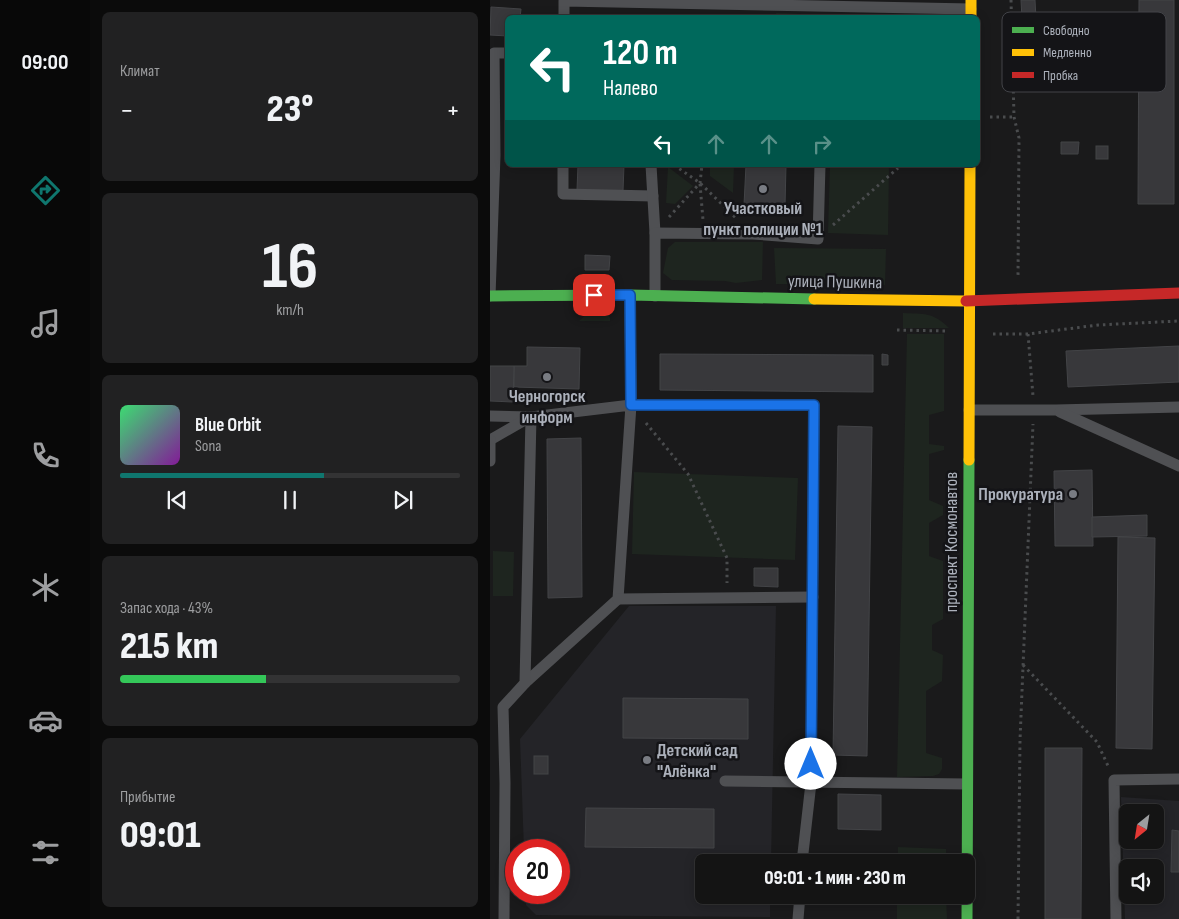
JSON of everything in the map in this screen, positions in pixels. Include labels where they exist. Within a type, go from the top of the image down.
[{"type":"main road","name":"проспект Космонавтов","points":[[967,919],[970,167]]},
{"type":"main road","name":"улица Пушкина","points":[[490,296],[630,295],[969,301],[1179,293]]},
{"type":"lane","points":[[564,15],[564,1],[769,5],[796,3],[832,12],[971,9]]},
{"type":"lane","points":[[768,15],[769,5]]},
{"type":"lane","points":[[490,296],[494,53],[505,53]]},
{"type":"lane","points":[[563,167],[563,194],[653,196]]},
{"type":"lane","points":[[651,167],[655,233],[655,296]]},
{"type":"lane","points":[[655,233],[753,234],[818,239],[820,167]]},
{"type":"lane","points":[[618,599],[631,405],[630,295]]},
{"type":"lane","points":[[490,416],[531,416],[631,405],[814,405],[811,783],[803,854]]},
{"type":"lane","points":[[969,410],[1056,410],[1179,406]]},
{"type":"lane","points":[[1056,410],[1179,466]]},
{"type":"lane","points":[[490,461],[490,440],[531,416]]},
{"type":"lane","points":[[525,683],[531,416]]},
{"type":"lane","points":[[504,919],[505,783],[503,707],[525,683],[618,599],[812,597]]},
{"type":"lane","points":[[1116,919],[1114,780],[1179,779]]},
{"type":"lane","points":[[726,781],[967,784]]},
{"type":"lane","points":[[798,919],[799,904]]},
{"type":"path","points":[[1014,92],[1014,116],[1019,138],[1018,283]]},
{"type":"path","points":[[990,117],[1014,116]]},
{"type":"path","points":[[677,167],[700,183],[753,234]]},
{"type":"path","points":[[702,167],[700,183],[704,234]]},
{"type":"path","points":[[818,239],[898,168]]},
{"type":"path","points":[[655,233],[700,183]]},
{"type":"path","points":[[991,334],[1028,334],[1098,325],[1179,321]]},
{"type":"path","points":[[897,330],[946,331]]},
{"type":"path","points":[[1018,919],[1019,795],[1034,410],[1028,334]]},
{"type":"path","points":[[631,405],[688,474],[727,558],[727,598]]},
{"type":"path","points":[[1024,666],[1097,742],[1114,780]]},
{"type":"shaded area","points":[[776,13],[825,15],[776,15]]},
{"type":"shaded area","points":[[668,167],[693,186],[675,204],[666,203]]},
{"type":"shaded area","points":[[710,167],[734,167],[733,193],[710,176]]},
{"type":"shaded area","points":[[830,167],[889,167],[888,235],[828,233]]},
{"type":"shaded area","points":[[675,242],[763,242],[762,280],[736,283],[672,280],[663,273],[668,248]]},
{"type":"shaded area","points":[[774,248],[886,249],[885,285],[776,284]]},
{"type":"shaded area","points":[[592,309],[606,311],[610,321],[579,321]]},
{"type":"shaded area","points":[[903,313],[933,316],[949,328],[903,328]]},
{"type":"shaded area","points":[[907,334],[944,334],[944,411],[929,415],[929,444],[944,446],[944,450],[929,454],[929,500],[943,506],[943,515],[929,523],[929,556],[943,561],[943,619],[932,625],[932,650],[943,655],[942,681],[926,691],[926,753],[942,758],[942,769],[939,774],[933,776],[897,777]]},
{"type":"shaded area","points":[[634,472],[798,478],[795,560],[632,554]]},
{"type":"shaded area","points":[[493,551],[514,552],[513,596],[493,596]]},
{"type":"shaded area","name":"Детский сад \"Алёнка\"","points":[[629,606],[776,606],[771,854],[695,854],[695,904],[770,904],[770,917],[536,915],[526,904],[570,904],[570,839],[524,839],[520,739]]},
{"type":"shaded area","points":[[1121,797],[1179,801],[1179,919],[1125,919],[1125,904],[1164,904],[1164,859],[1123,859],[1123,849],[1164,849],[1164,804],[1121,804]]},
{"type":"shaded area","points":[[898,847],[946,849],[946,854],[898,854]]},
{"type":"shaded area","points":[[897,904],[946,904],[947,919],[897,919]]},
{"type":"building","points":[[1021,0],[1035,0],[1036,12],[1022,12]]},
{"type":"building","points":[[1139,0],[1174,0],[1174,204],[1138,204],[1139,92],[1166,92],[1166,12],[1139,12]]},
{"type":"building","points":[[491,7],[521,9],[520,15],[505,15],[505,36],[490,35]]},
{"type":"building","points":[[1061,142],[1079,142],[1078,154],[1061,154]]},
{"type":"building","points":[[1096,146],[1108,146],[1108,159],[1096,159]]},
{"type":"building","points":[[578,167],[624,167],[623,191],[577,190]]},
{"type":"building","points":[[746,167],[786,167],[785,206],[744,205]]},
{"type":"building","points":[[585,255],[610,256],[609,270],[585,270]]},
{"type":"building","points":[[1179,346],[1179,382],[1068,387],[1066,351]]},
{"type":"building","name":"Черногорск информ","points":[[527,347],[580,348],[579,389],[514,387],[514,366],[527,366]]},
{"type":"building","points":[[660,354],[873,355],[873,392],[660,390]]},
{"type":"building","points":[[882,354],[888,355],[888,365],[882,365]]},
{"type":"building","points":[[490,366],[514,366],[513,402],[490,401]]},
{"type":"building","points":[[838,426],[872,427],[867,756],[833,755]]},
{"type":"building","points":[[581,438],[582,597],[548,598],[547,439]]},
{"type":"building","name":"Прокуратура","points":[[1092,470],[1093,546],[1055,546],[1054,471]]},
{"type":"building","points":[[1147,515],[1147,536],[1092,537],[1092,517]]},
{"type":"building","points":[[1118,537],[1155,538],[1152,749],[1116,748]]},
{"type":"building","points":[[754,568],[778,568],[778,587],[754,586]]},
{"type":"building","points":[[623,698],[748,699],[748,739],[623,738]]},
{"type":"building","points":[[1045,748],[1082,748],[1081,919],[1045,919]]},
{"type":"building","points":[[534,756],[548,756],[548,774],[534,774]]},
{"type":"building","points":[[838,794],[881,795],[881,830],[838,829]]},
{"type":"building","points":[[586,808],[714,809],[714,848],[585,847]]},
{"type":"building","points":[[1172,830],[1179,831],[1179,872],[1171,872]]},
{"type":"traffic: fast","points":[[490,296],[630,295],[814,299]]},
{"type":"traffic: fast","points":[[967,919],[969,460]]},
{"type":"traffic: slow","points":[[971,0],[971,15]]},
{"type":"traffic: slow","points":[[969,460],[970,167]]},
{"type":"traffic: slow","points":[[814,299],[966,301]]},
{"type":"traffic: jam","points":[[966,301],[1179,293]]},
{"type":"place","name":"Участковый пункт полиции №1","points":[[763,189]]},
{"type":"place","name":"Черногорск информ","points":[[547,377]]},
{"type":"place","name":"Прокуратура","points":[[1073,494]]},
{"type":"place","name":"Детский сад \"Алёнка\"","points":[[647,760]]},
{"type":"route","points":[[594,295],[630,295],[631,405],[814,405],[811,764]]}]
